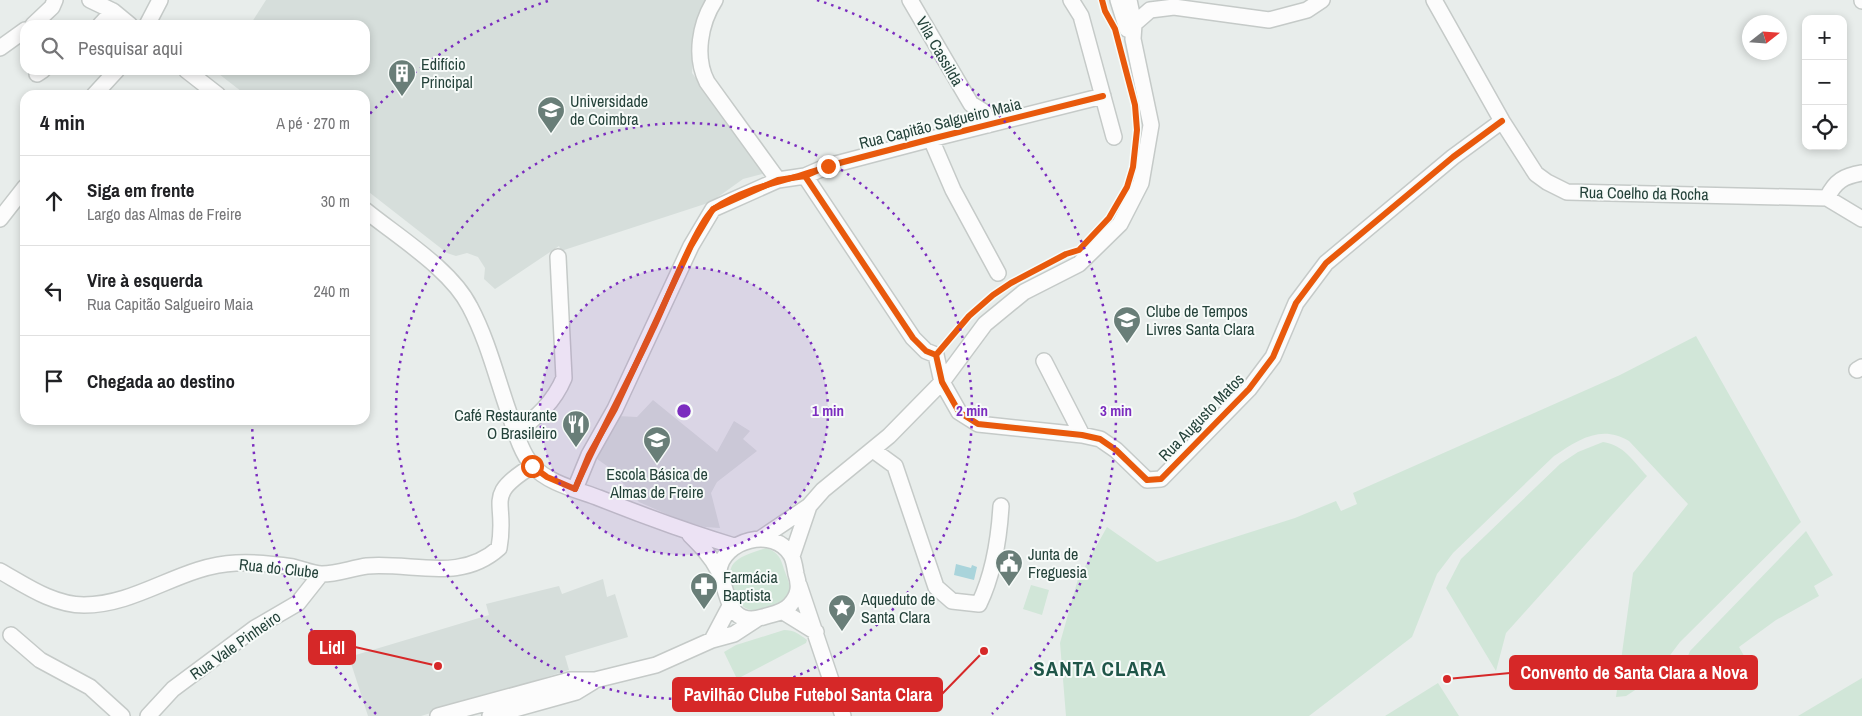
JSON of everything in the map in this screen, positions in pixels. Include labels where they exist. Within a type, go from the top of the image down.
[{"type":"street","points":[[38,20],[52,7],[55,0]]},
{"type":"street","points":[[90,0],[113,11],[124,20]]},
{"type":"street","points":[[150,20],[160,0]]},
{"type":"street","points":[[715,0],[707,13],[703,30],[700,46],[701,71],[706,82],[778,180]]},
{"type":"street","name":"Vila Cassilda","points":[[910,0],[971,104],[984,112],[988,125]]},
{"type":"street","points":[[1071,0],[1081,16],[1114,137]]},
{"type":"street","points":[[1118,0],[1125,26],[1134,31]]},
{"type":"street","points":[[719,571],[722,559],[727,551],[734,546],[760,539],[809,506],[823,490],[873,450],[942,382],[985,324],[1024,292],[1079,264],[1120,224],[1141,182],[1151,125],[1129,0]]},
{"type":"street","points":[[1134,31],[1150,10],[1174,7],[1268,20],[1306,10],[1322,0]]},
{"type":"street","name":"Rua Coelho da Rocha","points":[[1438,4],[1502,120],[1536,174],[1547,182],[1567,192],[1827,198],[1862,219]]},
{"type":"street","points":[[105,20],[113,11]]},
{"type":"street","points":[[0,48],[20,34]]},
{"type":"street","points":[[99,90],[112,75]]},
{"type":"street","points":[[193,75],[212,90]]},
{"type":"street","name":"Rua Capitão Salgueiro Maia","points":[[575,489],[589,455],[615,409],[691,246],[713,209],[778,180],[805,176],[828,166],[1103,96]]},
{"type":"street","name":"Rua Augusto Matos","points":[[805,176],[913,338],[926,351],[936,355],[942,382],[959,412],[978,424],[1082,434],[1100,439],[1147,480],[1161,479],[1249,389],[1272,357],[1296,303],[1326,262],[1460,150],[1502,120]]},
{"type":"street","points":[[931,139],[953,190],[998,273]]},
{"type":"street","points":[[1827,198],[1833,185],[1845,176],[1862,173]]},
{"type":"street","points":[[0,218],[20,193]]},
{"type":"street","points":[[370,214],[433,264],[453,283],[469,305],[481,330],[516,433],[532,466],[547,477],[575,489],[687,532],[734,546]]},
{"type":"street","points":[[516,433],[538,416],[557,395],[564,378],[558,257]]},
{"type":"street","points":[[1044,361],[1082,434]]},
{"type":"street","points":[[873,450],[895,466],[936,587],[952,600],[979,604],[988,586],[1000,533],[1001,506]]},
{"type":"street","name":"Rua do Clube","points":[[0,571],[56,600],[81,605],[108,604],[213,565],[259,563],[291,567],[321,574],[368,566],[439,570],[481,561],[499,548],[500,494],[512,479],[532,466]]},
{"type":"street","points":[[809,506],[792,556],[799,585],[843,716]]},
{"type":"street","points":[[687,532],[706,551],[719,571],[730,606],[739,616],[757,619]]},
{"type":"street","points":[[760,539],[777,542],[792,556]]},
{"type":"street","name":"Rua Vale Pinheiro","points":[[148,716],[173,689],[255,628],[298,603],[321,574]]},
{"type":"street","points":[[490,716],[570,680],[596,680],[656,665],[712,640],[734,634],[757,619],[782,612],[794,599],[799,585]]},
{"type":"street","points":[[712,640],[730,606]]},
{"type":"street","points":[[782,612],[816,632]]},
{"type":"street","points":[[11,635],[40,660],[90,687],[122,716]]},
{"type":"street","points":[[438,716],[525,699]]},
{"type":"shaded area","name":"Universidade de Coimbra","points":[[266,0],[707,0],[694,29],[692,73],[766,173],[743,179],[711,202],[561,251],[559,246],[495,289],[484,279],[485,268],[478,257],[467,253],[456,256],[447,253],[370,193],[370,90],[240,90],[220,75],[370,75],[370,20],[253,20]]},
{"type":"shaded area","name":"Escola Básica de Almas de Freire","points":[[653,400],[717,452],[734,421],[750,431],[743,439],[757,451],[717,482],[711,493],[720,528],[705,527],[680,520],[639,502],[610,468],[597,459],[617,416],[637,417]]},
{"type":"shaded area","points":[[603,579],[607,597],[615,594],[628,637],[565,656],[569,670],[421,716],[368,716],[349,657],[489,615],[486,604],[559,586],[562,594]]},
{"type":"green space","points":[[1696,336],[1801,522],[1680,642],[1652,679],[1626,696],[1616,697],[1633,573],[1688,504],[1629,441],[1619,436],[1599,434],[1581,440],[1554,456],[1453,553],[1437,574],[1412,637],[1309,716],[1066,716],[1060,643],[1078,579],[1107,527],[1157,562],[1295,518],[1336,501],[1341,511],[1357,504],[1353,493],[1620,375]]},
{"type":"green space","points":[[1603,442],[1617,446],[1647,476],[1506,633],[1496,671],[1446,588],[1461,559],[1560,464],[1578,452]]},
{"type":"green space","points":[[1806,531],[1833,575],[1814,586],[1819,596],[1776,620],[1739,647],[1747,661],[1715,678],[1699,680],[1679,677],[1690,651]]},
{"type":"green space","points":[[766,548],[775,552],[780,559],[790,589],[786,598],[773,607],[757,611],[749,610],[739,601],[730,571],[737,560]]},
{"type":"green space","points":[[1031,585],[1049,590],[1042,615],[1023,609]]},
{"type":"green space","points":[[784,630],[799,634],[807,640],[806,643],[737,679],[724,652],[736,645]]},
{"type":"green space","points":[[1862,678],[1862,716],[1798,716]]},
{"type":"green space","points":[[1438,683],[1459,716],[1385,716]]},
{"type":"water","points":[[956,564],[971,568],[972,565],[977,567],[974,580],[954,575]]},
{"type":"cycle path","points":[[936,355],[969,316],[993,295],[1011,283],[1066,254],[1079,250],[1109,218],[1127,187],[1133,167],[1137,130],[1135,105],[1115,29],[1105,11],[1102,0]]},
{"type":"cycle path","points":[[575,489],[589,455],[615,409],[691,246],[713,209],[778,180],[805,176],[828,166],[1103,96]]},
{"type":"cycle path","points":[[805,176],[913,338],[926,351],[936,355],[942,382],[959,412],[978,424],[1082,435],[1100,439],[1116,450],[1147,480],[1161,479],[1249,389],[1273,357],[1296,303],[1326,263],[1453,157],[1502,121]]},
{"type":"place","name":"Edifício Principal","points":[[402,97]]},
{"type":"place","name":"Universidade de Coimbra","points":[[551,134]]},
{"type":"place","name":"Clube de Tempos Livres Santa Clara","points":[[1127,344]]},
{"type":"place","name":"Café Restaurante O Brasileiro","points":[[576,448]]},
{"type":"place","name":"Escola Básica de Almas de Freire","points":[[657,464]]},
{"type":"place","name":"Junta de Freguesia","points":[[1009,587]]},
{"type":"place","name":"Farmácia Baptista","points":[[704,610]]},
{"type":"place","name":"Aqueduto de Santa Clara","points":[[842,632]]},
{"type":"place","name":"Pavilhão Clube Futebol Santa Clara","points":[[984,651]]},
{"type":"place","name":"Lidl","points":[[438,666]]},
{"type":"place","name":"Convento de Santa Clara a Nova","points":[[1447,679]]},
{"type":"district","name":"SANTA CLARA","points":[[1100,669]]},
{"type":"route","points":[[532,466],[547,477],[575,489],[589,455],[615,409],[691,246],[713,209],[778,180],[805,176],[828,166]]}]
